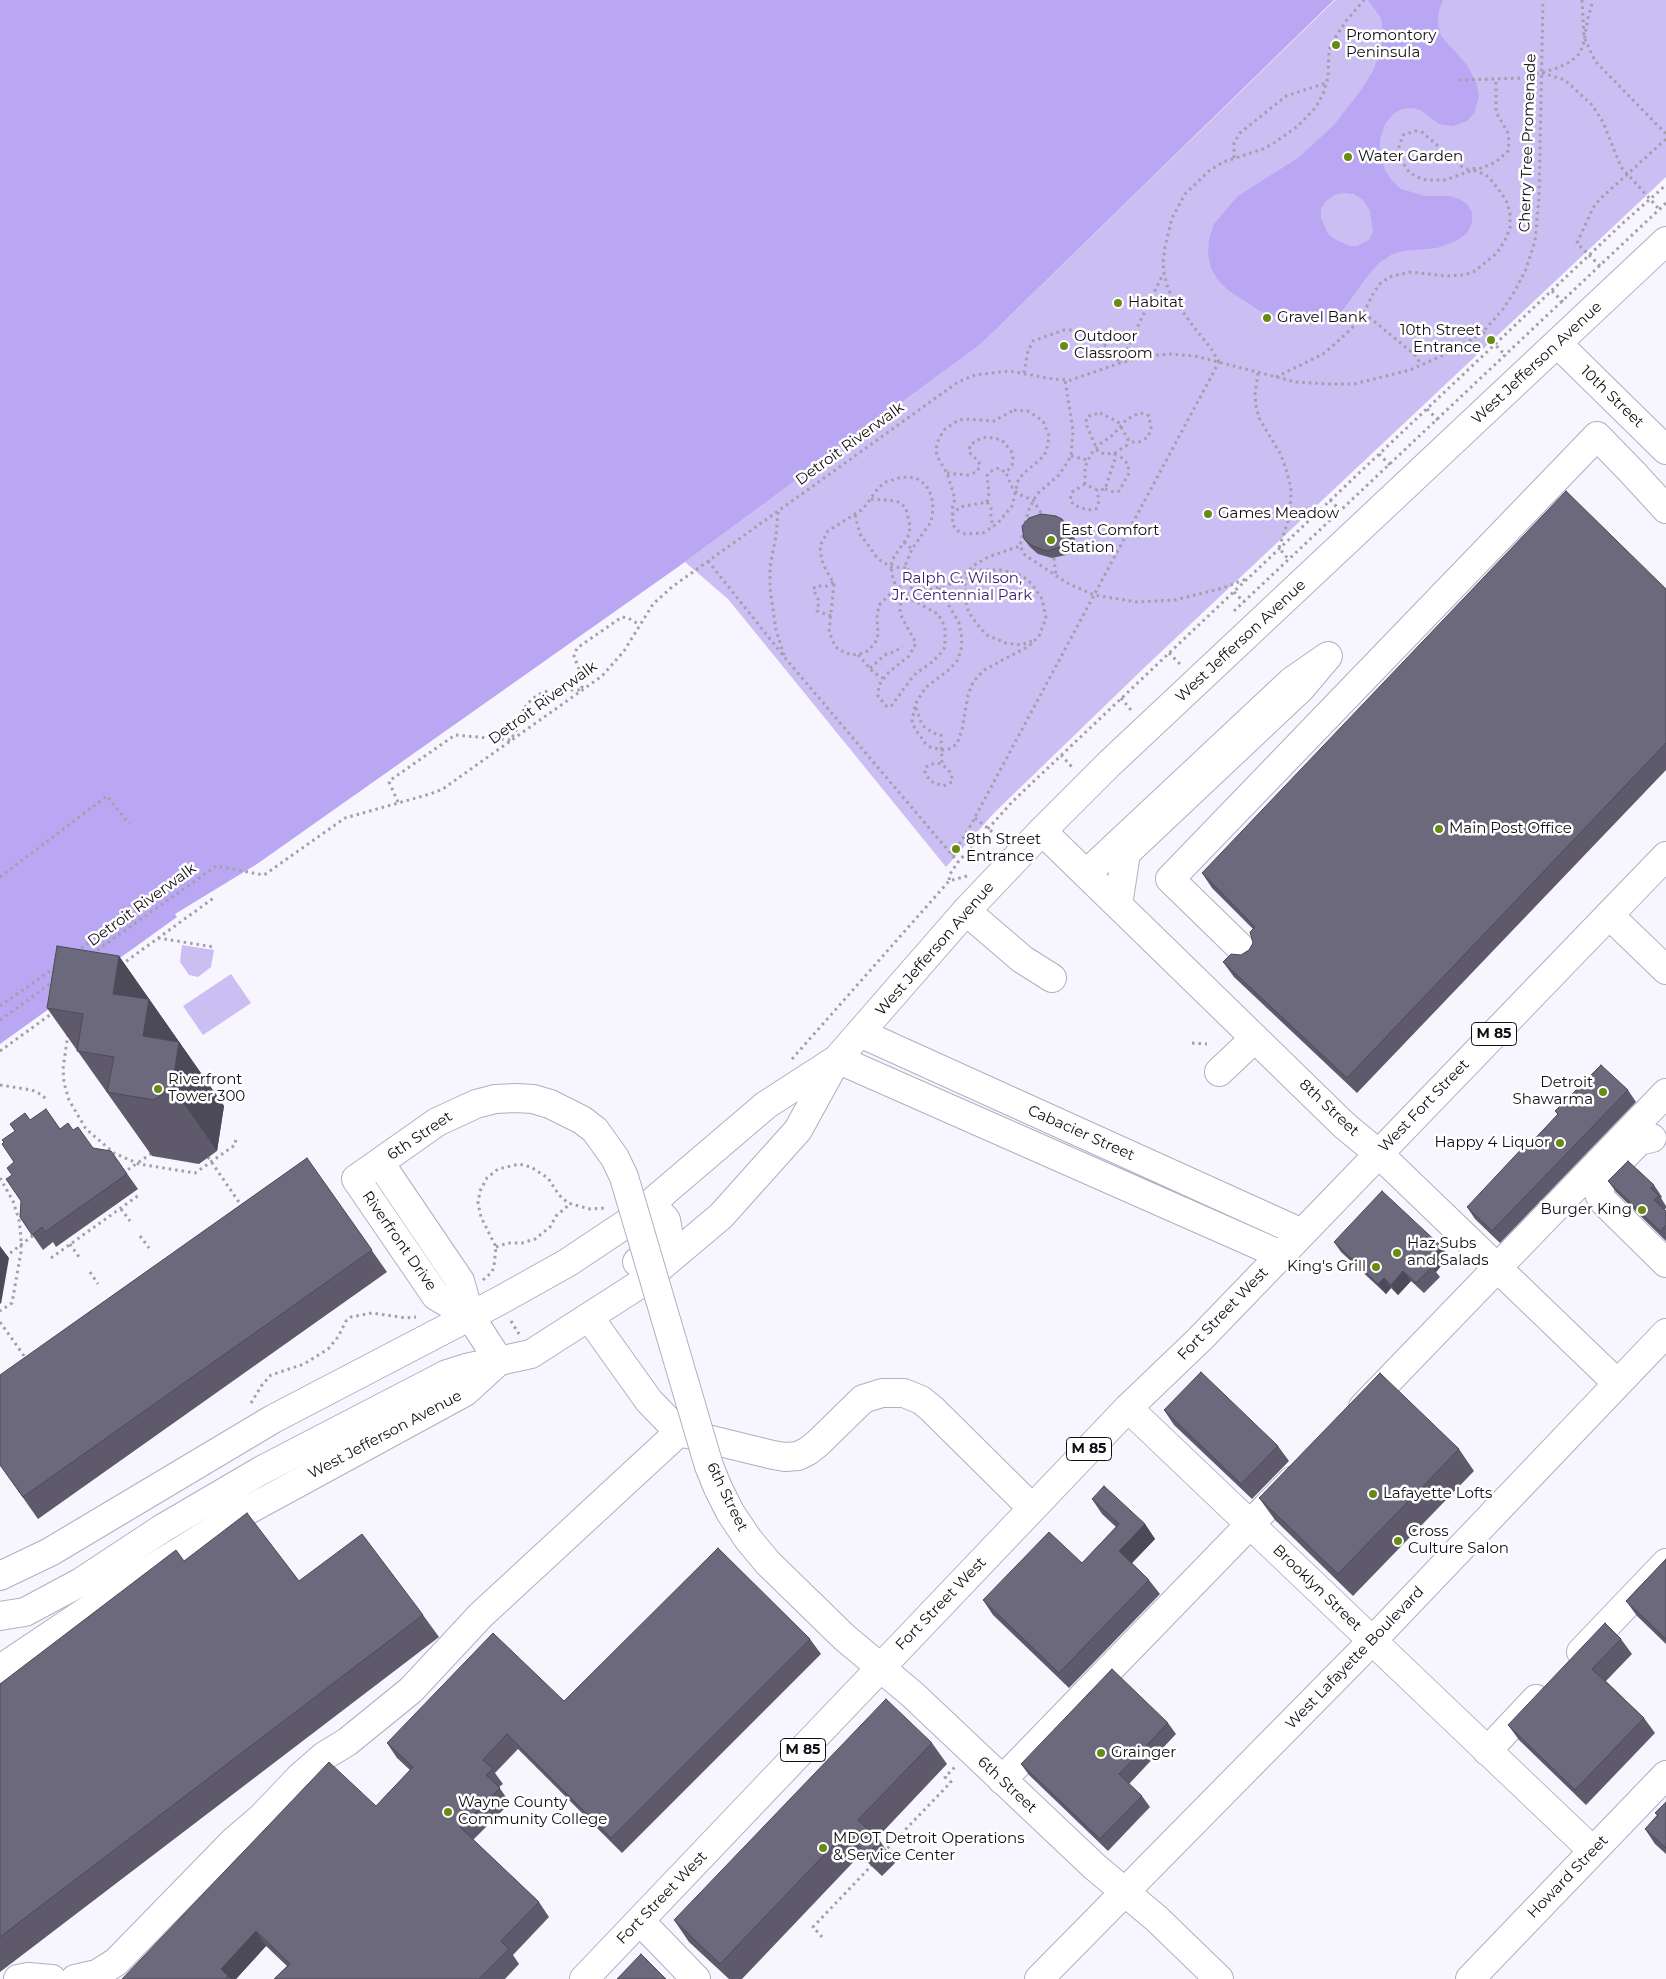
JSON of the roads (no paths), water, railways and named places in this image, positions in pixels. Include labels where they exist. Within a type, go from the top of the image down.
[{"type":"main road","name":"West Jefferson Avenue","points":[[0,1669],[128,1584],[239,1515],[465,1392],[499,1361],[532,1354],[640,1284],[721,1216],[798,1130],[837,1059],[966,911],[1042,831],[1116,758],[1666,241]]},
{"type":"main road","name":"10th Street","points":[[1558,344],[1666,450]]},
{"type":"main road","points":[[1248,955],[1170,879],[1597,436],[1635,475]]},
{"type":"main road","points":[[1666,498],[1632,472],[1666,510]]},
{"type":"main road","points":[[1328,656],[1373,669]]},
{"type":"main road","points":[[1086,874],[1292,681],[1328,656]]},
{"type":"main road","points":[[1118,905],[1126,853],[1301,688],[1328,656]]},
{"type":"main road","name":"8th Street","points":[[1042,831],[1346,1126],[1379,1154],[1617,1383]]},
{"type":"main road","name":"M 85","points":[[1608,915],[1666,856]]},
{"type":"main road","points":[[966,911],[1022,959],[1052,978]]},
{"type":"main road","points":[[1608,915],[1666,970]]},
{"type":"main road","name":"West Fort Street","points":[[1302,1233],[1608,915]]},
{"type":"main road","name":"Cabacier Street","points":[[860,1033],[1302,1233]]},
{"type":"main road","points":[[1218,1072],[1255,1038]]},
{"type":"main road","name":"West Jefferson Avenue","points":[[0,1576],[50,1552],[273,1420],[566,1263],[621,1214],[766,1105],[837,1059]]},
{"type":"main road","name":"Cabacier Street","points":[[837,1059],[1281,1254]]},
{"type":"main road","points":[[1344,1427],[1666,1093]]},
{"type":"main road","name":"6th Street","points":[[356,1179],[437,1122],[476,1104],[495,1099],[533,1099],[550,1104],[582,1120],[595,1130],[616,1158],[624,1176],[709,1466],[730,1512],[748,1540],[768,1564],[844,1637],[913,1694],[1095,1867],[1157,1919],[1219,1979]]},
{"type":"main road","points":[[1652,1138],[1639,1141],[1602,1179],[1599,1194],[1603,1202],[1666,1263]]},
{"type":"main road","name":"Riverfront Drive","points":[[380,1163],[460,1281],[470,1316],[499,1361]]},
{"type":"main road","name":"Riverfront Drive","points":[[356,1179],[436,1296],[470,1316]]},
{"type":"main road","points":[[552,1340],[580,1306],[663,1242],[668,1231],[666,1220],[660,1213],[621,1214]]},
{"type":"main road","name":"Fort Street West","points":[[584,1979],[1128,1408],[1200,1339],[1302,1233]]},
{"type":"main road","points":[[589,1317],[649,1401],[679,1432],[773,1455],[785,1457],[798,1456],[818,1443],[863,1400],[882,1393],[904,1393],[921,1400],[932,1409],[1032,1508]]},
{"type":"main road","name":"West Lafayette Boulevard","points":[[1039,1979],[1372,1641],[1666,1333]]},
{"type":"main road","points":[[0,1616],[26,1612],[81,1582],[163,1528],[262,1470],[447,1374],[499,1361]]},
{"type":"main road","name":"Brooklyn Street","points":[[1128,1408],[1592,1851]]},
{"type":"main road","points":[[75,1979],[97,1974],[116,1962],[233,1842],[261,1818],[300,1777],[324,1756],[347,1742],[411,1690],[481,1615],[679,1432]]},
{"type":"main road","points":[[1002,1780],[1309,1463]]},
{"type":"main road","points":[[1487,1751],[1666,1563]]},
{"type":"main road","name":"Howard Street","points":[[1470,1979],[1666,1775]]},
{"type":"main road","points":[[640,1921],[696,1979]]},
{"type":"main road","points":[[18,1979],[28,1977],[52,1979]]},
{"type":"place","name":"Promontory Peninsula","points":[[1336,45]]},
{"type":"place","name":"Water Garden","points":[[1348,157]]},
{"type":"place","name":"Habitat","points":[[1118,303]]},
{"type":"place","name":"Gravel Bank","points":[[1267,318]]},
{"type":"place","name":"10th Street Entrance","points":[[1491,340]]},
{"type":"place","name":"Outdoor Classroom","points":[[1064,346]]},
{"type":"place","name":"Games Meadow","points":[[1208,514]]},
{"type":"place","name":"East Comfort Station","points":[[1051,540]]},
{"type":"place","name":"Main Post Office","points":[[1439,829]]},
{"type":"place","name":"8th Street Entrance","points":[[956,849]]},
{"type":"place","name":"Riverfront Tower 300","points":[[158,1089]]},
{"type":"place","name":"Detroit Shawarma","points":[[1603,1092]]},
{"type":"place","name":"Happy 4 Liquor","points":[[1560,1143]]},
{"type":"place","name":"Burger King","points":[[1642,1210]]},
{"type":"place","name":"Haz Subs and Salads","points":[[1397,1253]]},
{"type":"place","name":"King's Grill","points":[[1376,1267]]},
{"type":"place","name":"Lafayette Lofts","points":[[1373,1494]]},
{"type":"place","name":"Cross Culture Salon","points":[[1398,1541]]},
{"type":"place","name":"Grainger","points":[[1101,1753]]},
{"type":"place","name":"Wayne County Community College","points":[[448,1812]]},
{"type":"place","name":"MDOT Detroit Operations & Service Center","points":[[823,1848]]},
{"type":"park label","name":"Ralph C. Wilson, Jr. Centennial Park","points":[[962,588]]}]
